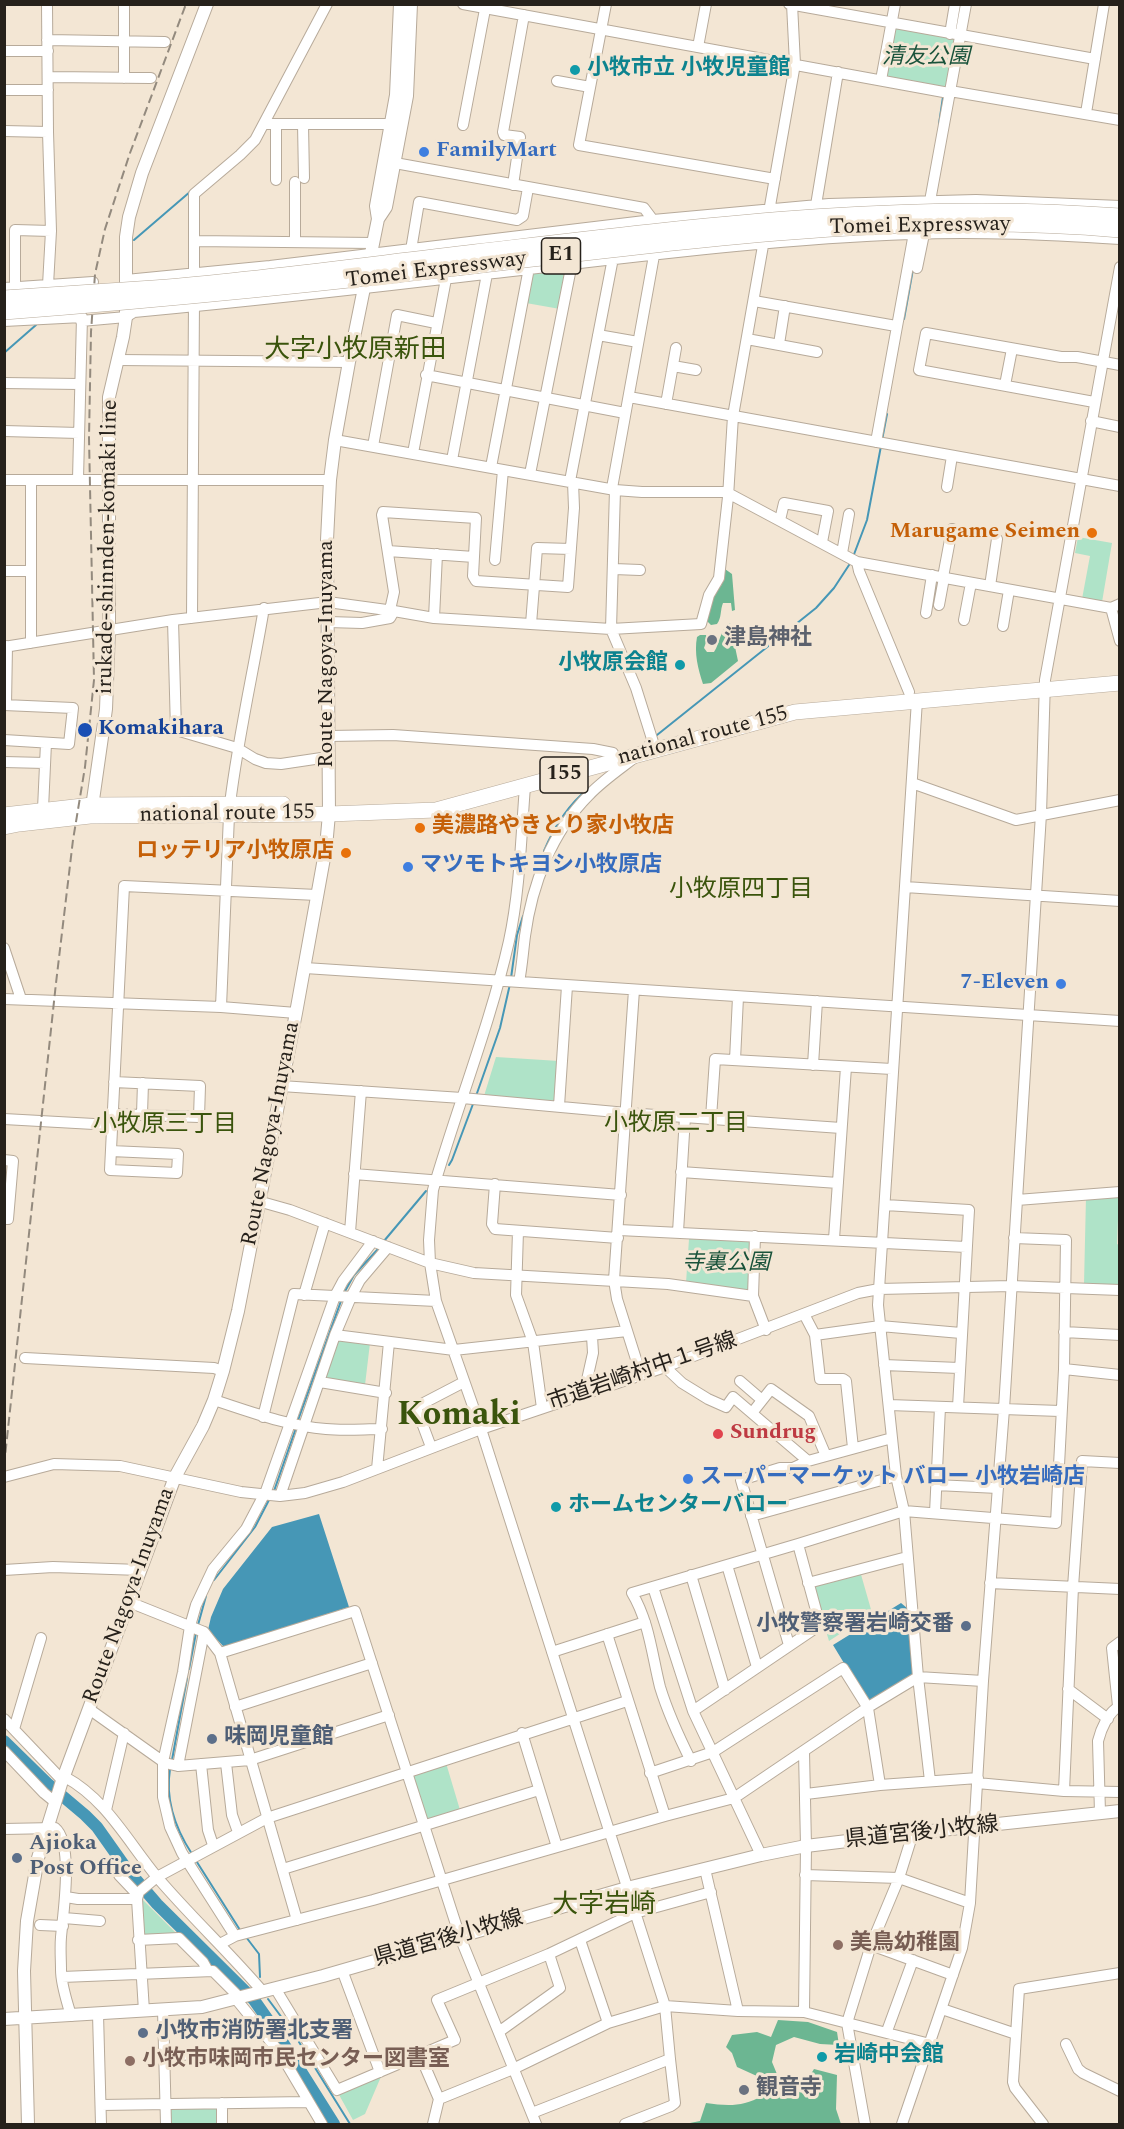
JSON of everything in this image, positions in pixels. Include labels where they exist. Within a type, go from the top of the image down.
[{"type":"highway","name":"Tomei Expressway","points":[[8,291],[166,287],[774,218],[971,210],[1119,216]]},
{"type":"highway","name":"Tomei Expressway","points":[[4,312],[168,300],[304,286],[775,232],[972,223],[1119,230]]},
{"type":"highway","name":"national route 155","points":[[329,809],[422,803],[478,790],[793,703],[1044,685],[1119,675]]},
{"type":"highway","name":"national route 155","points":[[1044,685],[1119,683]]},
{"type":"highway","name":"national route 155","points":[[4,815],[43,809],[436,810],[795,712],[913,696]]},
{"type":"highway","name":"national route 155","points":[[4,827],[91,810]]},
{"type":"main road","name":"irukade-shinnden-komaki line","points":[[91,810],[106,709],[109,630],[109,397],[126,317],[125,258],[129,217],[142,173],[207,4]]},
{"type":"main road","name":"Route Nagoya-Inuyama","points":[[28,2124],[24,1971],[27,1921],[38,1858],[46,1828],[175,1477],[203,1426],[223,1371],[238,1311],[317,895],[329,809],[327,540],[330,480],[349,362],[378,219],[376,206],[392,124],[398,69],[400,4]]},
{"type":"main road","name":"Route Nagoya-Inuyama","points":[[378,219],[386,207],[407,96],[411,4]]},
{"type":"main road","name":"県道宮後小牧線","points":[[4,2019],[202,2007],[342,1970],[627,1888],[761,1855],[806,1846],[1119,1811]]},
{"type":"street","points":[[47,4],[51,231],[48,285]]},
{"type":"street","points":[[124,4],[124,78]]},
{"type":"street","points":[[192,618],[194,194],[255,140],[327,4]]},
{"type":"street","points":[[463,4],[485,6],[601,30],[881,80],[1119,120]]},
{"type":"street","points":[[606,4],[579,145],[775,179]]},
{"type":"street","points":[[698,47],[706,4]]},
{"type":"street","points":[[881,80],[895,4]]},
{"type":"street","points":[[930,201],[949,92],[955,35],[955,4]]},
{"type":"street","points":[[955,35],[966,4]]},
{"type":"street","points":[[1086,113],[1104,4]]},
{"type":"street","points":[[4,740],[69,744],[73,708],[5,705],[6,646],[173,620],[328,602],[434,618],[611,629],[701,624],[709,595],[719,578],[733,416],[795,64],[791,5],[1095,60]]},
{"type":"street","points":[[463,125],[485,6]]},
{"type":"street","points":[[513,185],[520,137],[504,135],[503,132],[524,15]]},
{"type":"street","points":[[4,51],[124,41],[165,42]]},
{"type":"street","points":[[816,205],[838,72]]},
{"type":"street","points":[[48,77],[151,78]]},
{"type":"street","points":[[557,81],[590,87]]},
{"type":"street","points":[[4,90],[48,90]]},
{"type":"street","points":[[264,124],[392,124]]},
{"type":"street","points":[[276,124],[276,180]]},
{"type":"street","points":[[295,241],[303,124]]},
{"type":"street","points":[[4,131],[48,132]]},
{"type":"street","points":[[395,163],[644,208],[653,220],[655,254],[613,489],[614,569],[611,629],[636,688],[653,742],[590,793],[565,822],[556,838],[545,862],[525,935],[470,1099],[437,1179],[430,1216],[430,1263],[436,1301],[481,1429],[665,2006],[675,2103],[625,2124]]},
{"type":"street","points":[[411,250],[419,202],[517,220],[524,216],[528,188]]},
{"type":"street","points":[[194,241],[295,241],[372,249],[411,250],[653,220],[830,204],[976,200],[1119,206]]},
{"type":"street","points":[[976,200],[976,233]]},
{"type":"street","points":[[1023,234],[1027,201]]},
{"type":"street","points":[[830,204],[831,238]]},
{"type":"street","points":[[51,231],[15,230],[8,291],[93,282]]},
{"type":"street","points":[[81,321],[126,317],[134,312],[365,289],[613,258],[763,243],[831,238],[976,233],[1119,239]]},
{"type":"street","points":[[917,268],[919,234]]},
{"type":"street","points":[[880,443],[896,326],[919,234]]},
{"type":"street","points":[[126,279],[270,266],[372,249]]},
{"type":"street","points":[[328,622],[362,623],[390,618],[394,592],[382,515],[386,512],[476,518],[473,576],[476,581],[567,587],[574,508],[572,482],[613,258]]},
{"type":"street","points":[[530,474],[572,263]]},
{"type":"street","points":[[270,266],[274,298]]},
{"type":"street","points":[[902,2124],[962,1948],[970,1903],[1041,814],[1044,685],[1119,267]]},
{"type":"street","points":[[491,467],[530,268]]},
{"type":"street","points":[[452,460],[487,274]]},
{"type":"street","points":[[413,453],[446,279]]},
{"type":"street","points":[[754,301],[896,326]]},
{"type":"street","points":[[779,344],[785,306]]},
{"type":"street","points":[[373,446],[397,315],[436,323]]},
{"type":"street","points":[[4,321],[82,317],[78,479]]},
{"type":"street","points":[[1094,402],[919,370],[926,333],[1119,365]]},
{"type":"street","points":[[598,335],[638,342]]},
{"type":"street","points":[[747,339],[817,352]]},
{"type":"street","points":[[666,404],[676,348]]},
{"type":"street","points":[[1005,385],[1012,349]]},
{"type":"street","points":[[118,360],[349,362]]},
{"type":"street","points":[[673,366],[696,370]]},
{"type":"street","points":[[426,375],[626,413]]},
{"type":"street","points":[[4,383],[79,384]]},
{"type":"street","points":[[629,397],[1119,486]]},
{"type":"street","points":[[1091,420],[1119,427]]},
{"type":"street","points":[[4,431],[79,433]]},
{"type":"street","points":[[335,440],[613,489],[642,492],[726,492],[850,558],[1009,590],[1115,606],[1119,641]]},
{"type":"street","points":[[950,484],[952,456]]},
{"type":"street","points":[[495,560],[503,470]]},
{"type":"street","points":[[4,480],[330,480]]},
{"type":"street","points":[[31,480],[31,643]]},
{"type":"street","points":[[780,520],[784,503],[828,511],[822,542]]},
{"type":"street","points":[[849,514],[850,558],[863,580],[913,696],[912,783],[878,1305],[896,1476],[904,1511],[918,1677],[930,1781]]},
{"type":"street","points":[[926,613],[940,577],[952,529]]},
{"type":"street","points":[[990,586],[997,539]]},
{"type":"street","points":[[531,624],[537,548],[571,549]]},
{"type":"street","points":[[388,551],[474,556]]},
{"type":"street","points":[[434,618],[437,554]]},
{"type":"street","points":[[614,569],[640,570]]},
{"type":"street","points":[[4,571],[30,571]]},
{"type":"street","points":[[939,605],[940,577]]},
{"type":"street","points":[[964,620],[971,583]]},
{"type":"street","points":[[1003,626],[1009,613],[1009,590]]},
{"type":"street","points":[[221,1007],[229,809],[237,748],[251,686],[264,608]]},
{"type":"street","points":[[173,620],[176,730],[237,748],[266,763],[281,764],[328,757]]},
{"type":"street","points":[[329,736],[393,735],[593,748],[613,753]]},
{"type":"street","points":[[43,809],[45,743]]},
{"type":"street","points":[[4,762],[45,763]]},
{"type":"street","points":[[912,783],[1016,819],[1119,800]]},
{"type":"street","points":[[510,982],[510,938],[517,892],[525,786]]},
{"type":"street","points":[[111,1151],[178,1154],[177,1173],[110,1170],[124,886],[317,895]]},
{"type":"street","points":[[905,887],[1119,902]]},
{"type":"street","points":[[4,948],[21,999]]},
{"type":"street","points":[[304,968],[1119,1022]]},
{"type":"street","points":[[559,1106],[567,986]]},
{"type":"street","points":[[634,990],[614,1280],[617,1299],[641,1375]]},
{"type":"street","points":[[735,1060],[738,997]]},
{"type":"street","points":[[4,999],[221,1007],[296,1014]]},
{"type":"street","points":[[813,1065],[817,1001]]},
{"type":"street","points":[[711,1118],[715,1059],[892,1069]]},
{"type":"street","points":[[834,1239],[846,1066]]},
{"type":"street","points":[[4,1119],[112,1119],[141,1114],[199,1117],[200,1086],[114,1082]]},
{"type":"street","points":[[141,1114],[143,1083]]},
{"type":"street","points":[[281,1086],[841,1128]]},
{"type":"street","points":[[350,1232],[361,1091]]},
{"type":"street","points":[[678,1232],[685,1117]]},
{"type":"street","points":[[4,1160],[13,1161],[8,1182],[8,1219],[4,1219]]},
{"type":"street","points":[[681,1172],[838,1183]]},
{"type":"street","points":[[354,1174],[621,1195]]},
{"type":"street","points":[[495,1184],[492,1224],[495,1229],[618,1234],[678,1232],[966,1247]]},
{"type":"street","points":[[1017,1200],[1119,1192]]},
{"type":"street","points":[[258,1201],[290,1210],[430,1263],[474,1274],[669,1284],[753,1296]]},
{"type":"street","points":[[885,1205],[969,1210],[958,1407]]},
{"type":"street","points":[[304,1295],[325,1223]]},
{"type":"street","points":[[518,1230],[516,1295],[533,1342],[542,1408]]},
{"type":"street","points":[[755,1236],[753,1296],[766,1330]]},
{"type":"street","points":[[691,1761],[675,1727],[661,1688],[642,1610],[632,1593],[904,1511],[1056,1523],[1060,1411],[1064,1369],[1066,1240],[1014,1238]]},
{"type":"street","points":[[280,1496],[297,1424],[320,1382],[335,1335],[343,1297],[360,1280],[380,1244]]},
{"type":"street","points":[[170,1764],[191,1627],[202,1589],[213,1569],[246,1529],[265,1495],[297,1424],[353,1266],[380,1244]]},
{"type":"street","name":"市道岩崎村中１号線","points":[[4,1477],[54,1464],[120,1466],[265,1495],[305,1493],[343,1482],[481,1429],[665,1367],[858,1293],[879,1289],[1011,1286],[1119,1290]]},
{"type":"street","points":[[263,1417],[294,1294],[436,1301]]},
{"type":"street","points":[[804,1314],[815,1335],[820,1379],[846,1381],[853,1448]]},
{"type":"street","points":[[815,1335],[880,1326],[961,1333]]},
{"type":"street","points":[[335,1335],[454,1350],[627,1331]]},
{"type":"street","points":[[1064,1332],[1119,1335]]},
{"type":"street","points":[[584,1393],[593,1353],[592,1336]]},
{"type":"street","points":[[377,1469],[386,1393],[389,1342]]},
{"type":"street","points":[[25,1358],[214,1368],[223,1371]]},
{"type":"street","points":[[884,1365],[960,1368]]},
{"type":"street","points":[[665,1367],[682,1383],[726,1407],[733,1397],[808,1461]]},
{"type":"street","points":[[1064,1369],[1119,1375]]},
{"type":"street","points":[[740,1381],[762,1400]]},
{"type":"street","points":[[320,1382],[386,1393]]},
{"type":"street","points":[[431,1447],[416,1407],[464,1382]]},
{"type":"street","points":[[752,1413],[771,1389],[809,1416],[826,1456]]},
{"type":"street","points":[[214,1400],[263,1417],[297,1424],[328,1429],[382,1429]]},
{"type":"street","points":[[889,1405],[1060,1411]]},
{"type":"street","points":[[935,1513],[940,1407]]},
{"type":"street","points":[[789,1645],[741,1480],[780,1468],[793,1468],[808,1461],[892,1438]]},
{"type":"street","points":[[1064,1791],[1073,1587],[1082,1461],[1119,1463]]},
{"type":"street","points":[[751,1516],[896,1476]]},
{"type":"street","points":[[936,1485],[998,1488]]},
{"type":"street","points":[[693,1711],[820,1625],[798,1544]]},
{"type":"street","points":[[808,1583],[907,1557]]},
{"type":"street","points":[[727,1564],[757,1668]]},
{"type":"street","points":[[4,1570],[52,1567],[140,1570]]},
{"type":"street","points":[[691,1575],[724,1690]]},
{"type":"street","points":[[990,1582],[1119,1589]]},
{"type":"street","points":[[653,1587],[693,1711],[761,1855]]},
{"type":"street","points":[[129,1602],[204,1632],[220,1653],[297,1920]]},
{"type":"street","points":[[220,1653],[355,1611],[405,1772],[460,1936],[536,2124]]},
{"type":"street","points":[[552,1652],[645,1622]]},
{"type":"street","points":[[204,1632],[163,1790],[170,1827],[192,1858],[235,1936]]},
{"type":"street","points":[[607,1635],[664,1816]]},
{"type":"street","points":[[14,1729],[41,1638]]},
{"type":"street","points":[[1100,1814],[1098,1742],[1100,1732],[1119,1706],[1111,1658],[1112,1648],[1119,1642]]},
{"type":"street","points":[[235,1707],[372,1664]]},
{"type":"street","points":[[650,1773],[713,1752],[843,1668],[868,1708],[880,1785]]},
{"type":"street","points":[[220,1944],[235,1936],[734,1798],[918,1677],[983,1681]]},
{"type":"street","points":[[1068,1689],[1108,1719]]},
{"type":"street","points":[[66,1897],[78,1899],[138,1895],[154,1879],[213,1845],[267,1818],[522,1733],[627,1701]]},
{"type":"street","points":[[89,1709],[170,1764],[250,1760],[389,1715]]},
{"type":"street","points":[[4,1719],[63,1781],[85,1791],[106,1810],[154,1879],[265,1991],[338,2090],[455,2040],[437,2000],[549,1954],[635,1913],[711,1892]]},
{"type":"street","points":[[106,1810],[124,1733]]},
{"type":"street","points":[[522,1733],[557,1846]]},
{"type":"street","points":[[4,1751],[44,1793],[56,1802]]},
{"type":"street","points":[[804,1752],[806,1794],[804,2012]]},
{"type":"street","points":[[226,1763],[232,1815],[238,1832]]},
{"type":"street","points":[[201,1764],[208,1830],[213,1845]]},
{"type":"street","points":[[806,1794],[880,1785],[977,1780],[1064,1791],[1119,1792]]},
{"type":"street","points":[[283,1869],[539,1790]]},
{"type":"street","points":[[4,1829],[56,1828],[62,1837],[66,1897],[62,1977],[71,2016]]},
{"type":"street","points":[[865,2124],[847,2023],[871,1945],[899,1878],[913,1833]]},
{"type":"street","points":[[705,1869],[738,2011]]},
{"type":"street","points":[[119,1875],[138,1895],[138,1940],[144,2011]]},
{"type":"street","points":[[805,1875],[899,1878],[970,1903]]},
{"type":"street","points":[[40,1925],[100,1921]]},
{"type":"street","points":[[138,1940],[179,1938],[203,1962],[208,1971]]},
{"type":"street","points":[[580,1940],[608,2023]]},
{"type":"street","points":[[871,1945],[953,1975]]},
{"type":"street","points":[[500,2031],[560,1988],[549,1954]]},
{"type":"street","points":[[887,2031],[913,1960]]},
{"type":"street","points":[[342,1970],[380,2072]]},
{"type":"street","points":[[62,1977],[213,1971],[280,2053],[322,2124]]},
{"type":"street","points":[[1043,2124],[1014,2085],[1019,1989],[1119,1973]]},
{"type":"street","points":[[439,2099],[513,2069],[608,2023],[665,2006],[738,2011],[804,2012],[887,2031],[930,2044]]},
{"type":"street","points":[[942,2009],[1016,2034]]},
{"type":"street","points":[[163,2010],[166,2124]]},
{"type":"street","points":[[98,2014],[101,2124]]},
{"type":"street","points":[[1066,2044],[1078,2069],[1119,2091]]},
{"type":"street","points":[[164,2055],[280,2053]]},
{"type":"street","points":[[420,2055],[439,2099],[434,2124]]},
{"type":"street","points":[[532,2113],[670,2059]]},
{"type":"street","points":[[101,2105],[308,2102]]},
{"type":"street","points":[[222,2103],[222,2124]]},
{"type":"green space","name":"清友公園","points":[[895,28],[957,39],[948,85],[943,88],[886,77]]},
{"type":"green space","points":[[568,268],[560,309],[526,303],[532,273]]},
{"type":"green space","points":[[1078,537],[1112,543],[1102,602],[1082,599],[1090,556],[1075,553]]},
{"type":"green space","points":[[725,569],[732,574],[735,610],[732,611],[731,603],[723,603],[719,621],[711,625],[706,620],[715,589],[721,586]]},
{"type":"green space","points":[[730,623],[738,661],[711,683],[703,684],[697,661],[697,637],[706,635],[704,648],[707,652],[714,652],[724,629]]},
{"type":"green space","points":[[496,1057],[559,1061],[555,1101],[484,1096]]},
{"type":"green space","points":[[1119,1194],[1117,1244],[1119,1245],[1119,1285],[1084,1284],[1086,1197]]},
{"type":"green space","name":"寺裏公園","points":[[689,1239],[752,1242],[750,1293],[686,1283]]},
{"type":"green space","points":[[336,1339],[370,1343],[365,1385],[323,1379]]},
{"type":"green space","points":[[860,1571],[872,1613],[829,1641],[812,1584]]},
{"type":"green space","points":[[446,1763],[460,1810],[425,1820],[411,1775]]},
{"type":"green space","points":[[140,1897],[178,1935],[142,1936]]},
{"type":"green space","points":[[778,2020],[808,2022],[837,2032],[839,2045],[820,2044],[794,2037],[776,2045],[772,2062],[779,2079],[803,2087],[814,2069],[837,2075],[836,2109],[841,2124],[685,2124],[700,2121],[706,2103],[735,2105],[762,2096],[759,2077],[737,2067],[732,2053],[726,2047],[732,2035],[757,2032],[771,2037]]},
{"type":"green space","points":[[383,2072],[365,2114],[353,2120],[338,2093]]},
{"type":"green space","points":[[171,2108],[219,2108],[219,2124],[169,2124]]},
{"type":"water","points":[[319,1514],[349,1607],[224,1647],[208,1630],[223,1589],[272,1527]]},
{"type":"water","points":[[901,1603],[907,1608],[918,1677],[870,1706],[833,1645]]},
{"type":"waterway","points":[[939,124],[943,97]]},
{"type":"waterway","points":[[134,240],[191,191]]},
{"type":"waterway","points":[[904,319],[913,269]]},
{"type":"waterway","points":[[4,353],[36,325]]},
{"type":"waterway","points":[[882,440],[887,414]]},
{"type":"waterway","points":[[853,557],[867,520],[881,446]]},
{"type":"waterway","points":[[657,735],[816,608],[834,588],[851,562]]},
{"type":"waterway","points":[[544,851],[563,816],[589,788]]},
{"type":"waterway","points":[[511,978],[517,935],[523,916]]},
{"type":"waterway","points":[[476,1096],[500,1028],[510,984]]},
{"type":"waterway","points":[[449,1165],[473,1104]]},
{"type":"waterway","points":[[384,1241],[426,1191]]},
{"type":"waterway","points":[[344,1293],[354,1275],[379,1248]]},
{"type":"waterway","points":[[297,1423],[341,1301]]},
{"type":"waterway","points":[[274,1491],[296,1428]]},
{"type":"waterway","points":[[214,1580],[255,1527],[270,1498]]},
{"type":"waterway","points":[[198,1625],[206,1596]]},
{"type":"waterway","points":[[189,1669],[196,1633]]},
{"type":"waterway","points":[[172,1760],[187,1678]]},
{"type":"waterway","points":[[4,1741],[97,1827],[126,1868],[157,1904],[254,2000],[334,2124]]},
{"type":"waterway","points":[[170,1769],[170,1803],[176,1824],[192,1854]]},
{"type":"waterway","points":[[195,1859],[240,1930]]},
{"type":"waterway","points":[[246,1937],[259,1954],[260,1977]]},
{"type":"waterway","points":[[268,1999],[294,2034],[350,2124]]},
{"type":"railway","points":[[4,1466],[56,983],[73,840],[85,767],[94,680],[89,438],[91,332],[95,274],[105,229],[130,153],[186,4]]},
{"type":"place","name":"小牧市立 小牧児童館","points":[[575,70]]},
{"type":"place","name":"FamilyMart","points":[[424,152]]},
{"type":"place","name":"Marugame Seimen","points":[[1092,533]]},
{"type":"place","name":"津島神社","points":[[712,640]]},
{"type":"place","name":"小牧原会館","points":[[680,665]]},
{"type":"place","name":"Komakihara","points":[[85,730]]},
{"type":"place","name":"美濃路やきとり家小牧店","points":[[420,828]]},
{"type":"place","name":"ロッテリア小牧原店","points":[[346,853]]},
{"type":"place","name":"マツモトキヨシ小牧原店","points":[[408,867]]},
{"type":"place","name":"7-Eleven","points":[[1061,984]]},
{"type":"place","name":"Sundrug","points":[[718,1434]]},
{"type":"place","name":"スーパーマーケット バロー 小牧岩崎店","points":[[688,1479]]},
{"type":"place","name":"ホームセンターバロー","points":[[556,1507]]},
{"type":"place","name":"小牧警察署岩崎交番","points":[[966,1626]]},
{"type":"place","name":"味岡児童館","points":[[212,1739]]},
{"type":"place","name":"Ajioka Post Office","points":[[17,1858]]},
{"type":"place","name":"美鳥幼稚園","points":[[838,1945]]},
{"type":"place","name":"小牧市消防署北支署","points":[[143,2033]]},
{"type":"place","name":"岩崎中会館","points":[[822,2057]]},
{"type":"place","name":"小牧市味岡市民センター図書室","points":[[130,2061]]},
{"type":"place","name":"観音寺","points":[[744,2090]]},
{"type":"district","name":"大字小牧原新田","points":[[355,352]]},
{"type":"district","name":"小牧原四丁目","points":[[741,891]]},
{"type":"district","name":"小牧原二丁目","points":[[676,1125]]},
{"type":"district","name":"小牧原三丁目","points":[[165,1126]]},
{"type":"district","name":"Komaki","points":[[459,1417]]},
{"type":"district","name":"大字岩崎","points":[[604,1907]]}]
